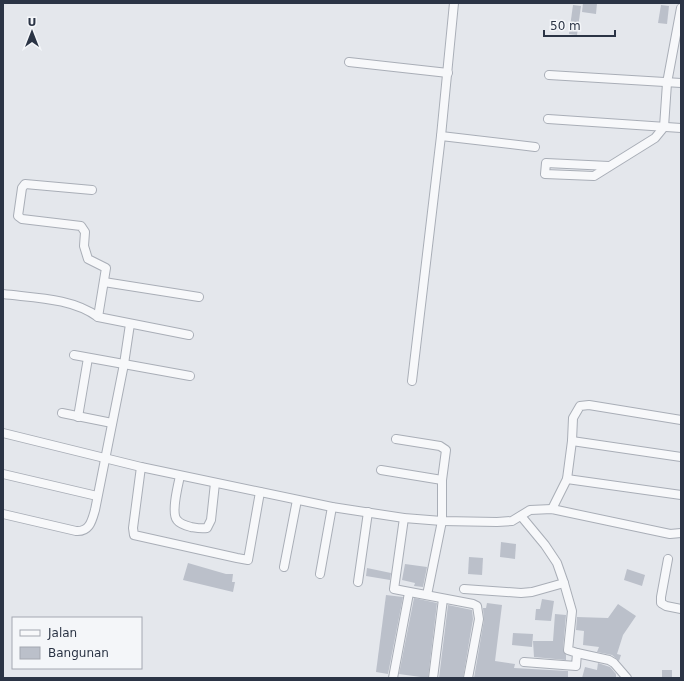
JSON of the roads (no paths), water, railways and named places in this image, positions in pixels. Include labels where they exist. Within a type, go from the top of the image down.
[{"type":"street","points":[[412,381],[441,136],[454,3]]},
{"type":"street","points":[[609,166],[546,163],[545,174],[594,176],[655,138],[664,127],[667,83],[681,8]]},
{"type":"street","points":[[349,62],[448,72]]},
{"type":"street","points":[[549,75],[681,83]]},
{"type":"street","points":[[548,119],[681,128]]},
{"type":"street","points":[[441,136],[535,147]]},
{"type":"street","points":[[92,190],[25,184],[22,188],[18,216],[22,219],[81,226],[85,232],[84,246],[88,259],[106,268],[98,317]]},
{"type":"street","points":[[104,282],[199,297]]},
{"type":"street","points":[[3,294],[68,303],[87,310],[98,317],[189,335]]},
{"type":"street","points":[[3,514],[82,531],[91,523],[124,364],[130,324]]},
{"type":"street","points":[[74,355],[190,376]]},
{"type":"street","points":[[78,417],[88,358]]},
{"type":"street","points":[[552,509],[567,479],[574,414],[580,406],[589,405],[681,420]]},
{"type":"street","points":[[62,413],[112,423]]},
{"type":"street","points":[[3,433],[180,476],[332,507],[404,518],[442,521],[512,521],[530,510],[552,509],[670,534],[681,533]]},
{"type":"street","points":[[396,439],[445,448],[442,480],[442,521],[427,596]]},
{"type":"street","points":[[572,441],[681,457]]},
{"type":"street","points":[[142,467],[133,528],[134,535],[237,558],[248,560],[260,492]]},
{"type":"street","points":[[381,470],[442,480]]},
{"type":"street","points":[[3,474],[97,496]]},
{"type":"street","points":[[180,476],[175,503],[175,518],[187,526],[201,529],[207,528],[211,520],[215,483]]},
{"type":"street","points":[[567,479],[681,495]]},
{"type":"street","points":[[284,567],[297,500]]},
{"type":"street","points":[[320,574],[332,507]]},
{"type":"street","points":[[358,582],[368,512]]},
{"type":"street","points":[[521,516],[557,562],[572,611],[568,650],[609,660],[614,663],[627,678]]},
{"type":"street","points":[[404,518],[394,589],[477,606],[479,611],[468,678]]},
{"type":"street","points":[[668,559],[661,598],[662,603],[681,609]]},
{"type":"street","points":[[464,589],[521,593],[532,592],[564,583]]},
{"type":"street","points":[[394,678],[409,593]]},
{"type":"street","points":[[433,678],[443,599]]},
{"type":"street","points":[[524,662],[576,666],[577,653]]}]
